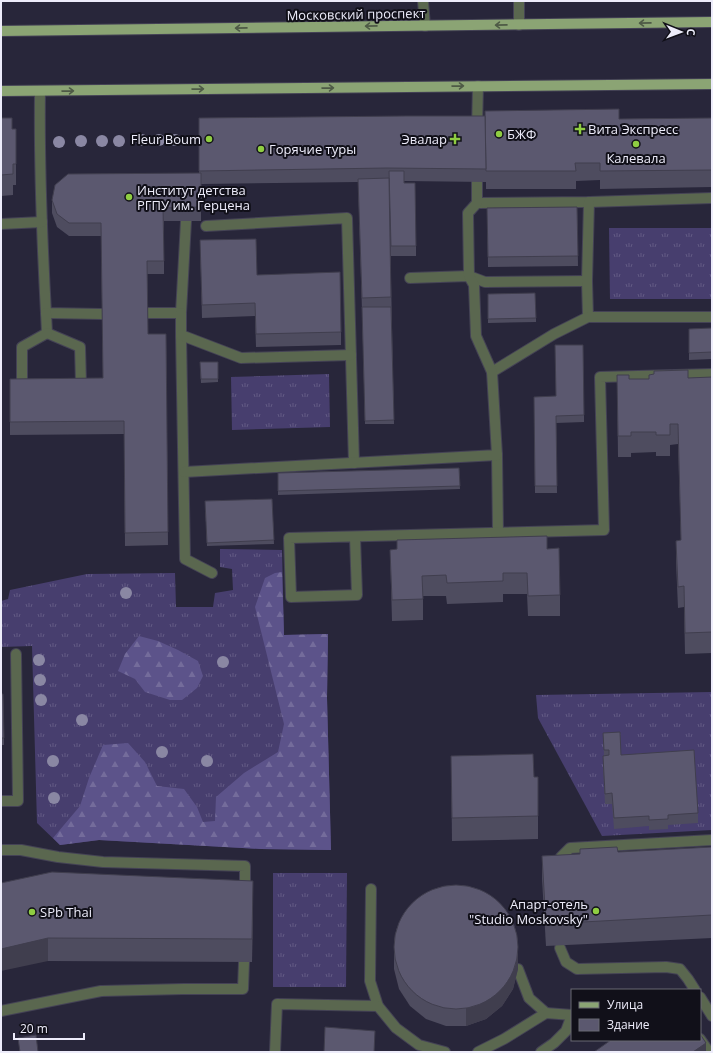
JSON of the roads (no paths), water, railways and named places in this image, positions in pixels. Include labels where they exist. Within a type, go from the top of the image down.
[{"type":"main road","name":"Московский проспект","points":[[1,31],[712,22]]},
{"type":"main road","points":[[1,91],[712,84]]},
{"type":"lane","points":[[423,1],[425,26]]},
{"type":"lane","points":[[519,1],[519,25]]},
{"type":"lane","points":[[477,129],[478,86]]},
{"type":"lane","points":[[40,91],[42,222],[48,333]]},
{"type":"lane","points":[[477,182],[477,203],[468,213],[469,276],[474,284],[476,336],[492,372],[497,455],[498,533]]},
{"type":"lane","points":[[477,203],[589,202],[712,198]]},
{"type":"lane","points":[[588,317],[587,281],[589,202]]},
{"type":"lane","points":[[206,226],[347,218],[354,463]]},
{"type":"lane","points":[[186,221],[181,313],[185,559],[212,573]]},
{"type":"lane","points":[[1,224],[42,222]]},
{"type":"lane","points":[[410,278],[469,276],[485,282],[587,281]]},
{"type":"lane","points":[[46,313],[102,314]]},
{"type":"lane","points":[[147,313],[181,313]]},
{"type":"lane","points":[[492,372],[554,334],[588,317],[712,317]]},
{"type":"lane","points":[[22,382],[22,347],[48,333]]},
{"type":"lane","points":[[48,333],[80,347],[81,384]]},
{"type":"lane","points":[[181,335],[241,358],[351,355]]},
{"type":"lane","points":[[355,537],[357,596],[291,597],[290,538],[604,530],[600,377],[712,374]]},
{"type":"lane","points":[[184,472],[497,455]]},
{"type":"lane","points":[[1,801],[18,801],[16,654]]},
{"type":"lane","points":[[557,870],[561,857],[570,848],[712,840]]},
{"type":"lane","points":[[1,850],[21,850],[58,857],[103,862],[245,866],[245,904]]},
{"type":"lane","points":[[371,889],[370,981],[378,1006],[396,1028],[417,1049],[445,1052]]},
{"type":"lane","points":[[560,948],[566,962],[577,969],[666,967],[680,969],[694,989]]},
{"type":"lane","points":[[1,1010],[101,991],[243,989],[244,962]]},
{"type":"lane","points":[[518,969],[529,998],[546,1013]]},
{"type":"lane","points":[[701,999],[712,1016]]},
{"type":"lane","points":[[275,1052],[277,1004],[378,1006]]},
{"type":"lane","points":[[478,1052],[504,1039],[546,1013],[571,1015]]},
{"type":"lane","points":[[541,1052],[554,1043],[566,1031],[571,1018]]},
{"type":"lane","points":[[701,1040],[709,1052]]},
{"type":"place","name":"Вита Экспресс","points":[[580,129]]},
{"type":"place","name":"БЖФ","points":[[499,134]]},
{"type":"place","name":"Fleur Boum","points":[[209,139]]},
{"type":"place","name":"Эвалар","points":[[455,139]]},
{"type":"place","name":"Калевала","points":[[636,144]]},
{"type":"place","name":"Горячие туры","points":[[261,149]]},
{"type":"place","name":"Институт детства РГПУ им. Герцена","points":[[129,197]]},
{"type":"place","name":"Апарт-отель \"Studio Moskovsky\"","points":[[596,911]]},
{"type":"place","name":"SPb Thai","points":[[32,912]]}]
